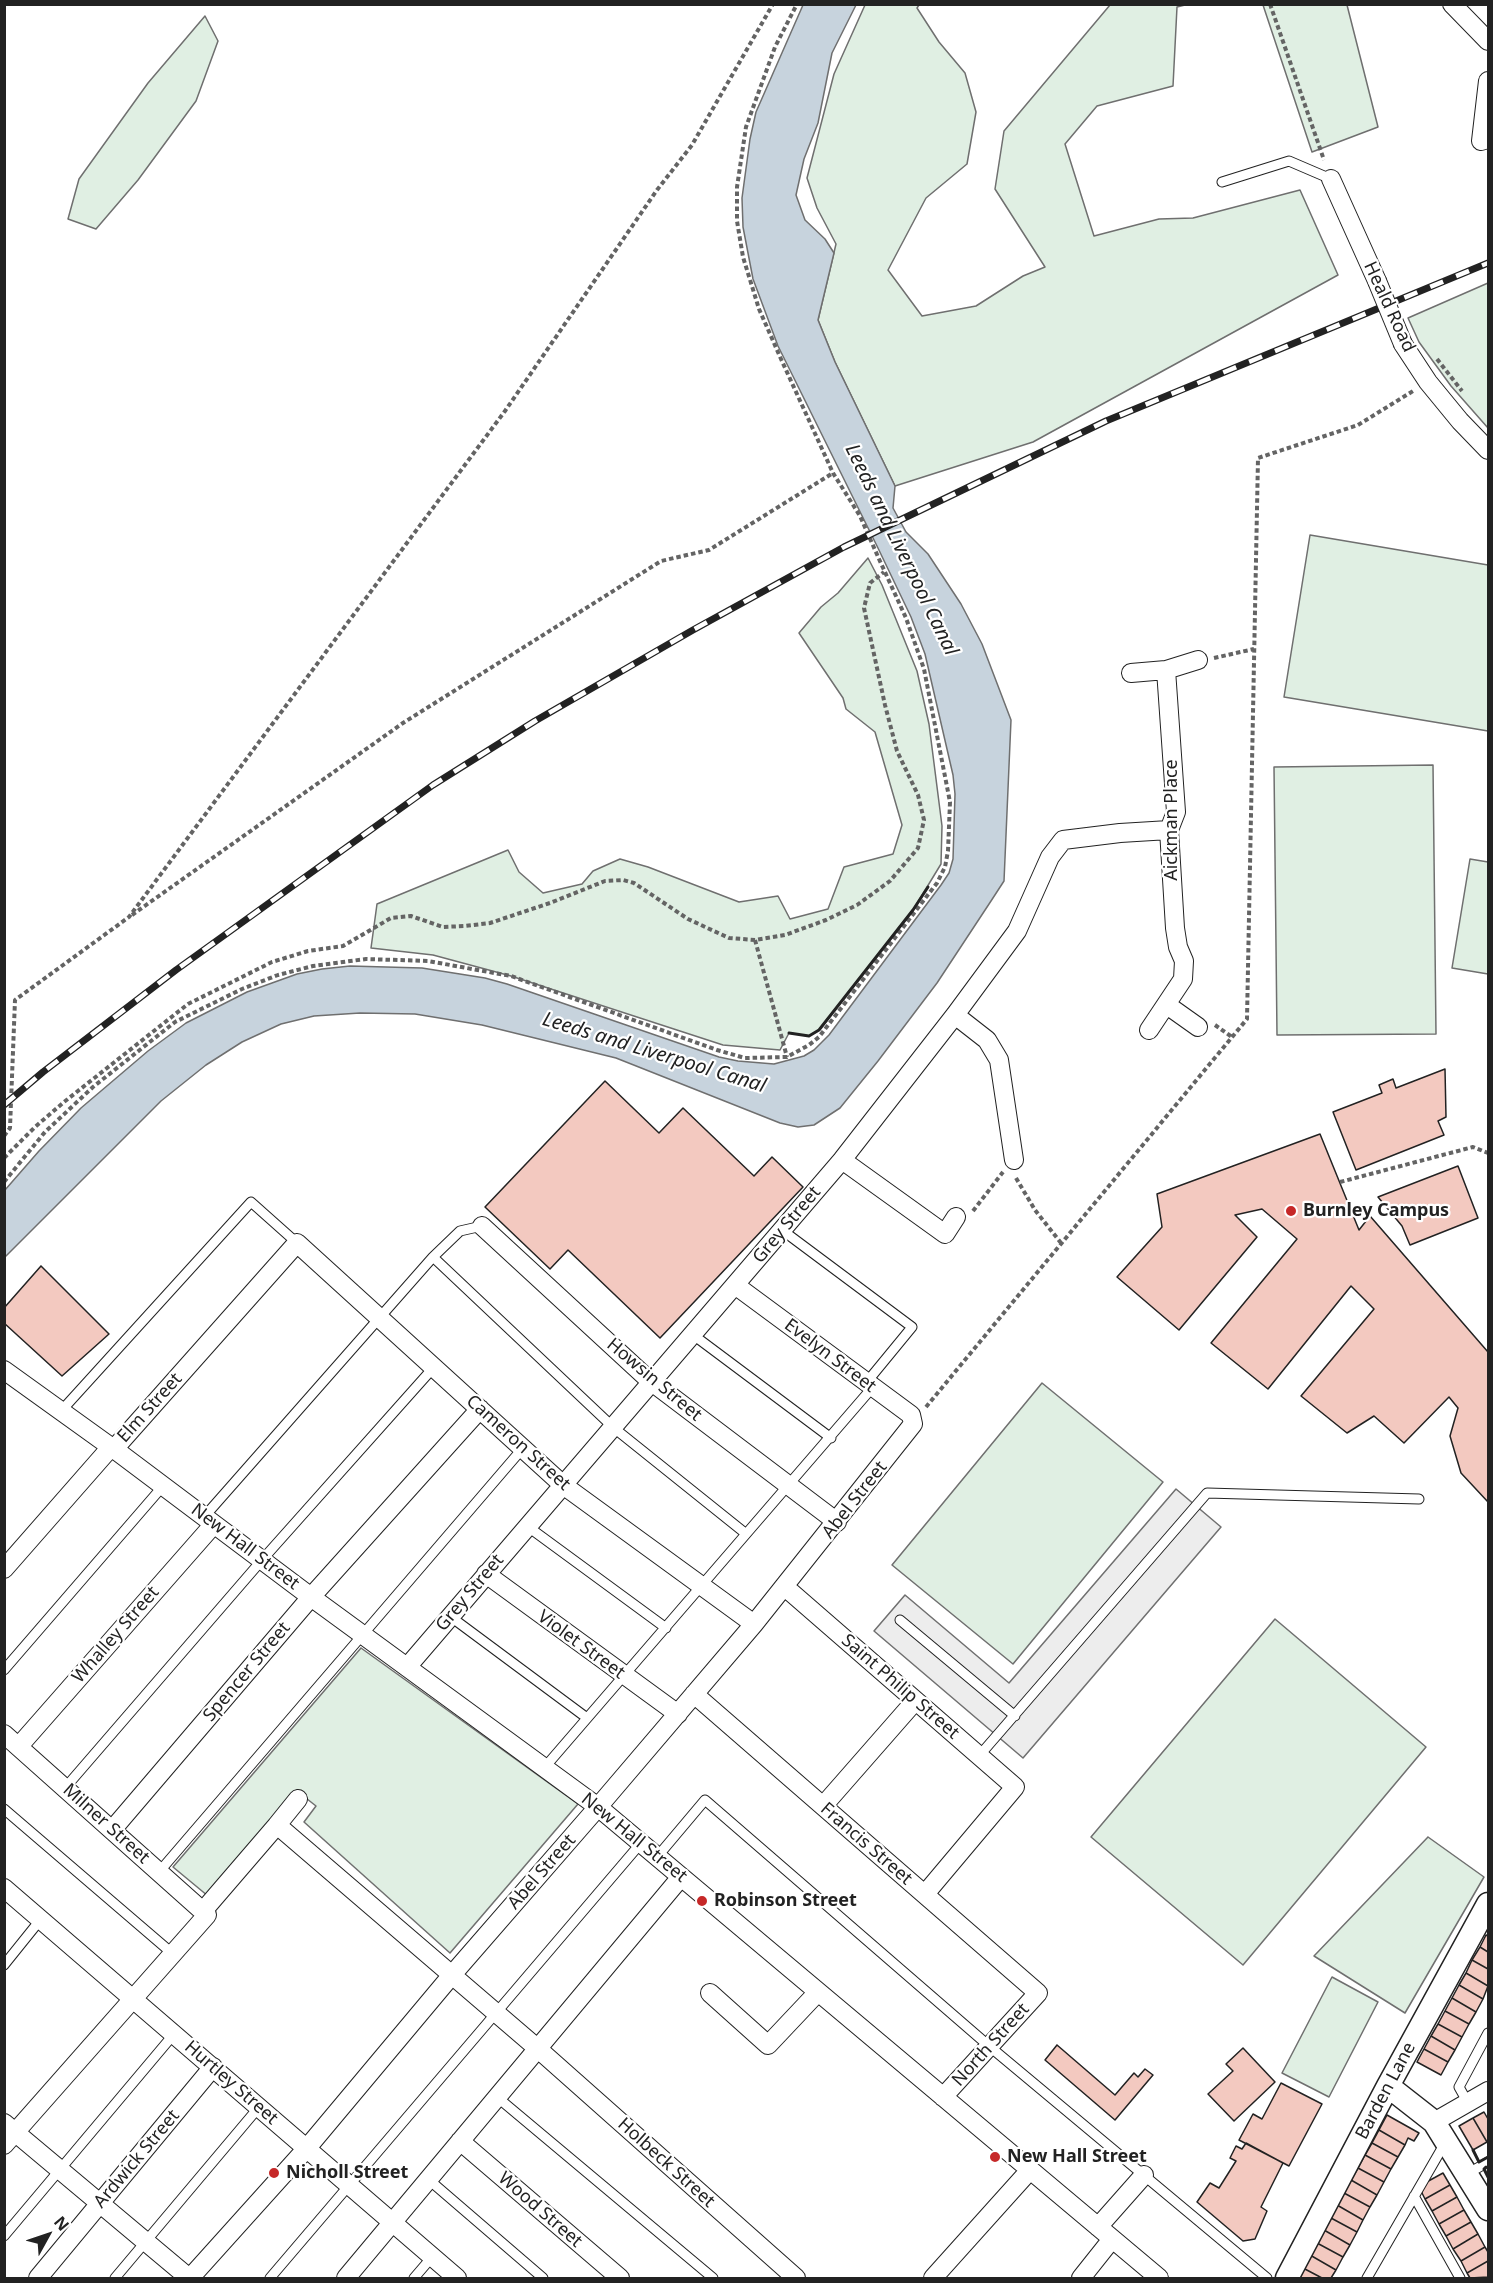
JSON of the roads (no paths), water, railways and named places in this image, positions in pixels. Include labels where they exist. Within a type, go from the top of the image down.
[{"type":"street","points":[[1452,4],[1488,41]]},
{"type":"street","points":[[1478,142],[1488,81]]},
{"type":"street","name":"Heald Road","points":[[1331,179],[1403,344],[1428,382],[1460,421],[1488,450]]},
{"type":"street","points":[[1131,673],[1166,670],[1198,660]]},
{"type":"street","name":"Aickman Place","points":[[1149,1030],[1183,980],[1184,961],[1178,947],[1175,928],[1169,831],[1176,813],[1166,670]]},
{"type":"street","name":"Grey Street","points":[[408,1666],[842,1160],[1017,931],[1050,857],[1064,840],[1169,831]]},
{"type":"street","points":[[1167,1005],[1198,1027]]},
{"type":"street","points":[[955,1015],[987,1040],[999,1060],[1014,1160]]},
{"type":"street","points":[[842,1160],[945,1233],[956,1217]]},
{"type":"street","name":"Howsin Street","points":[[482,1226],[651,1382],[837,1522]]},
{"type":"street","name":"Cameron Street","points":[[297,1243],[563,1485],[754,1624]]},
{"type":"street","name":"Elm Street","points":[[5,1568],[297,1243]]},
{"type":"street","name":"Evelyn Street","points":[[735,1285],[911,1415],[911,1425]]},
{"type":"street","name":"New Hall Street","points":[[4,1370],[62,1410],[311,1597],[598,1807],[1159,2278]]},
{"type":"street","name":"Spencer Street","points":[[112,1830],[311,1597],[480,1409]]},
{"type":"street","name":"Abel Street","points":[[190,2278],[307,2148],[451,1976],[678,1714],[785,1587],[911,1425]]},
{"type":"street","name":"Whalley Street","points":[[19,1746],[209,1520]]},
{"type":"street","name":"Violet Street","points":[[486,1574],[678,1714]]},
{"type":"street","name":"Saint Philip Street","points":[[785,1587],[1015,1787],[925,1894]]},
{"type":"street","name":"Francis Street","points":[[694,1694],[1038,1993]]},
{"type":"street","points":[[823,1806],[915,1701]]},
{"type":"street","name":"Milner Street","points":[[4,1734],[205,1913]]},
{"type":"street","points":[[190,2278],[60,2170],[8,2134],[173,1954],[298,1799]]},
{"type":"street","name":"Holbeck Street","points":[[277,1825],[537,2048],[792,2277]]},
{"type":"street","points":[[346,2278],[681,1877]]},
{"type":"street","name":"Hurtley Street","points":[[4,1888],[457,2278]]},
{"type":"street","name":"Barden Lane","points":[[1287,2278],[1388,2086],[1488,1904]]},
{"type":"street","points":[[710,1993],[768,2045],[818,1992]]},
{"type":"street","name":"North Street","points":[[943,2097],[1038,1993]]},
{"type":"street","name":"Ardwick Street","points":[[38,2278],[213,2067]]},
{"type":"street","points":[[1388,2086],[1440,2131],[1488,2210]]},
{"type":"street","points":[[1440,2131],[1468,2103],[1488,2091]]},
{"type":"street","name":"Wood Street","points":[[460,2140],[621,2278]]},
{"type":"street","points":[[933,2278],[1030,2170]]},
{"type":"street","points":[[1098,2227],[1144,2175]]},
{"type":"street","points":[[1081,2278],[1112,2239]]},
{"type":"lane","points":[[1222,182],[1289,161],[1331,179]]},
{"type":"lane","points":[[62,1410],[251,1202],[297,1243]]},
{"type":"lane","points":[[209,1520],[433,1257],[460,1231],[482,1226]]},
{"type":"lane","points":[[545,1767],[745,1533],[831,1438],[912,1327],[782,1230]]},
{"type":"lane","points":[[433,1257],[614,1428],[745,1533]]},
{"type":"lane","points":[[692,1334],[831,1438]]},
{"type":"lane","points":[[65,1788],[262,1560],[434,1368]]},
{"type":"lane","points":[[159,1872],[523,1448]]},
{"type":"lane","points":[[4,1670],[163,1486]]},
{"type":"lane","points":[[979,1756],[1207,1493],[1419,1498]]},
{"type":"lane","points":[[527,1526],[666,1628]]},
{"type":"lane","points":[[451,1617],[587,1718]]},
{"type":"lane","points":[[900,1620],[1015,1716]]},
{"type":"lane","points":[[657,1857],[705,1800],[989,2046],[1267,2278]]},
{"type":"lane","points":[[4,1809],[173,1954]]},
{"type":"lane","points":[[270,2278],[641,1843]]},
{"type":"lane","points":[[4,1965],[41,1919]]},
{"type":"lane","points":[[1468,2103],[1459,2087],[1488,2032]]},
{"type":"lane","points":[[4,2236],[174,2034]]},
{"type":"lane","points":[[497,2097],[713,2278]]},
{"type":"lane","points":[[115,2278],[259,2107]]},
{"type":"lane","points":[[1367,2278],[1414,2196],[1440,2131]]},
{"type":"lane","points":[[1467,2174],[1488,2162]]},
{"type":"lane","points":[[428,2180],[543,2278]]},
{"type":"lane","points":[[1414,2196],[1460,2278]]},
{"type":"lane","points":[[414,2278],[432,2257]]},
{"type":"water","name":"Leeds and Liverpool Canal","points":[[803,5],[856,5],[832,53],[818,123],[804,159],[796,195],[805,220],[825,239],[834,253],[818,320],[835,362],[895,486],[893,508],[906,532],[928,554],[961,604],[982,644],[1011,720],[1004,881],[937,983],[878,1061],[840,1108],[814,1125],[798,1127],[780,1123],[616,1058],[482,1025],[415,1014],[360,1013],[314,1016],[281,1024],[242,1042],[206,1065],[161,1101],[5,1257],[5,1190],[39,1151],[81,1108],[148,1051],[186,1023],[247,992],[297,974],[322,969],[350,966],[422,968],[485,978],[507,984],[719,1057],[774,1064],[804,1056],[814,1050],[829,1035],[949,873],[953,859],[955,794],[953,775],[925,654],[911,617],[778,346],[753,279],[743,227],[742,198],[756,112]]},
{"type":"railway","points":[[4,1105],[43,1072],[176,970],[433,785],[535,721],[693,630],[844,547],[1106,421],[1488,263]]},
{"type":"place","name":"Burnley Campus","points":[[1291,1211]]},
{"type":"place","name":"Robinson Street","points":[[702,1901]]},
{"type":"place","name":"New Hall Street","points":[[995,2157]]},
{"type":"place","name":"Nicholl Street","points":[[274,2173]]}]
